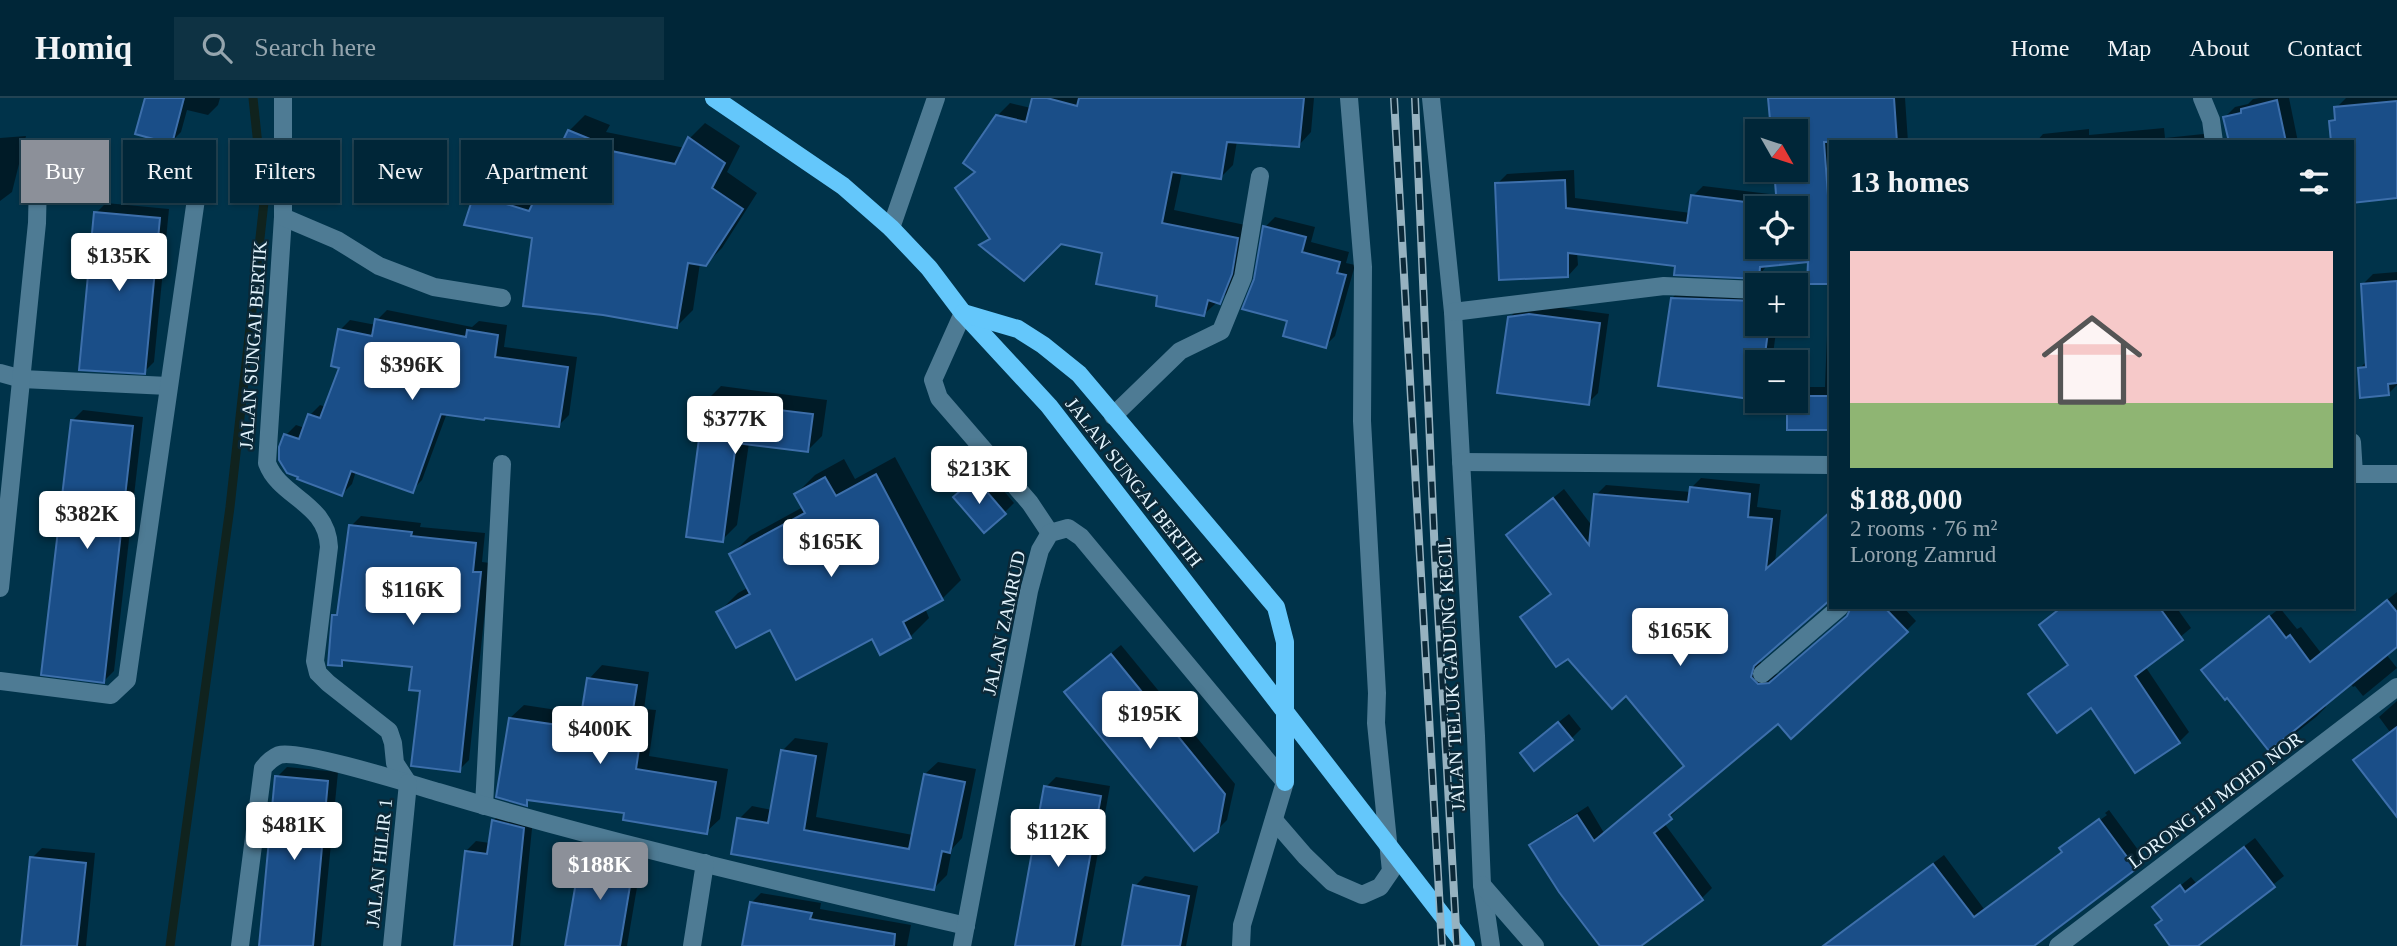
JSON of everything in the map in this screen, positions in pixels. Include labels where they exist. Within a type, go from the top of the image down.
[{"type":"main road","name":"JALAN SUNGAI BERTIH","points":[[719,99],[821,169],[891,228],[929,268],[963,313],[1049,406],[1466,946]]},
{"type":"main road","points":[[963,313],[1018,329],[1079,374],[1276,607],[1285,642],[1285,782]]},
{"type":"street","name":"JALAN SUNGAI BERTIK","points":[[283,98],[283,218],[267,463],[271,475],[322,520],[328,533],[329,547],[315,661],[318,673],[388,731],[395,763],[408,783]]},
{"type":"street","points":[[891,228],[936,98]]},
{"type":"street","points":[[1274,820],[1332,882],[1362,895],[1380,887],[1391,871],[1376,723],[1377,693],[1362,421],[1363,267],[1349,98]]},
{"type":"street","name":"JALAN TELUK GADUNG KECIL","points":[[1432,98],[1453,312],[1482,885],[1491,946]]},
{"type":"street","points":[[2202,98],[2211,120],[2214,140]]},
{"type":"street","points":[[1113,416],[1180,351],[1221,331],[1243,277],[1260,176]]},
{"type":"street","points":[[0,588],[37,203]]},
{"type":"street","points":[[0,681],[111,695],[127,680],[196,203]]},
{"type":"street","points":[[283,218],[337,240],[379,266],[434,287],[502,298]]},
{"type":"street","points":[[1453,312],[1664,286],[1745,289]]},
{"type":"street","points":[[963,313],[933,380],[939,398],[1030,503],[1050,533]]},
{"type":"street","points":[[0,373],[22,379],[168,386]]},
{"type":"street","points":[[1461,461],[1829,465]]},
{"type":"street","points":[[484,806],[502,464]]},
{"type":"street","points":[[2354,474],[2397,474]]},
{"type":"street","name":"JALAN ZAMRUD","points":[[962,946],[1029,591],[1040,550],[1050,533],[1068,528],[1081,537],[1285,782]]},
{"type":"street","points":[[1762,674],[1838,609]]},
{"type":"street","name":"LORONG HJ MOHD NOR","points":[[2058,946],[2397,687]]},
{"type":"street","points":[[240,946],[263,768],[269,761],[281,755],[301,755],[408,783],[542,823],[965,926]]},
{"type":"street","points":[[1241,946],[1242,925],[1285,782]]},
{"type":"street","name":"JALAN HILIR 1","points":[[392,946],[408,783]]},
{"type":"street","points":[[692,946],[705,863]]},
{"type":"street","points":[[1482,885],[1535,946]]},
{"type":"building","points":[[145,98],[184,98],[173,140],[157,140],[135,134]]},
{"type":"building","points":[[1032,98],[1047,98],[1077,106],[1079,98],[1304,98],[1299,147],[1227,142],[1221,179],[1172,172],[1162,223],[1238,238],[1232,274],[1220,304],[1208,300],[1204,316],[1156,306],[1157,296],[1096,284],[1102,253],[1061,244],[1024,281],[979,245],[990,239],[955,188],[975,172],[963,163],[996,115],[1026,122]]},
{"type":"building","points":[[1768,98],[1894,98],[1897,140],[1824,142],[1829,209],[1829,284],[1808,284],[1808,262],[1760,267],[1760,273],[1745,273],[1745,278],[1674,275],[1675,266],[1568,253],[1568,277],[1499,280],[1495,183],[1565,180],[1566,208],[1687,223],[1691,195],[1745,202],[1745,259],[1808,259],[1808,196],[1776,196],[1775,182],[1808,182],[1808,119],[1770,119]]},
{"type":"building","points":[[2277,100],[2286,140],[2229,140],[2223,117],[2241,113],[2241,109]]},
{"type":"building","points":[[2397,101],[2397,198],[2354,203],[2354,140],[2331,140],[2329,121],[2335,120],[2334,107]]},
{"type":"building","points":[[568,130],[593,140],[563,140]]},
{"type":"building","points":[[688,137],[725,163],[712,188],[743,209],[706,266],[688,263],[677,328],[603,315],[523,306],[532,238],[464,225],[471,203],[503,203],[529,211],[533,203],[612,203],[612,151],[675,164]]},
{"type":"building","points":[[94,212],[160,218],[145,374],[79,370]]},
{"type":"building","points":[[1263,226],[1306,237],[1302,252],[1340,262],[1337,273],[1346,275],[1326,348],[1283,336],[1287,321],[1242,309],[1254,279]]},
{"type":"building","points":[[2397,281],[2397,383],[2388,384],[2389,395],[2360,398],[2358,368],[2366,367],[2361,284]]},
{"type":"building","points":[[1671,298],[1745,301],[1745,336],[1767,336],[1766,350],[1745,350],[1745,398],[1658,386]]},
{"type":"building","points":[[1529,314],[1600,323],[1589,405],[1497,393],[1508,317]]},
{"type":"building","points":[[375,319],[466,337],[467,330],[498,335],[495,357],[568,367],[559,427],[441,414],[413,493],[351,471],[342,496],[297,479],[298,477],[287,473],[279,460],[279,447],[284,434],[299,439],[308,414],[320,418],[339,368],[331,366],[338,329],[372,336]]},
{"type":"building","points":[[1808,396],[1829,396],[1829,430],[1787,430],[1787,413],[1808,413]]},
{"type":"building","points":[[704,401],[813,414],[808,452],[736,443],[723,542],[686,537]]},
{"type":"building","points":[[71,420],[133,426],[104,683],[41,675]]},
{"type":"building","points":[[876,474],[943,600],[903,622],[911,638],[880,655],[872,639],[796,680],[770,630],[736,648],[716,612],[750,594],[729,554],[805,513],[794,494],[825,477],[836,496]]},
{"type":"building","points":[[975,478],[1006,514],[984,533],[953,497]]},
{"type":"building","points":[[1690,487],[1750,494],[1748,517],[1772,519],[1766,569],[1829,513],[1829,601],[1754,666],[1751,677],[1758,684],[1769,683],[1847,616],[1850,609],[1886,609],[1908,632],[1791,739],[1778,724],[1669,815],[1672,819],[1654,833],[1703,900],[1641,946],[1600,946],[1559,892],[1529,845],[1577,815],[1594,841],[1684,766],[1626,696],[1612,709],[1568,659],[1556,667],[1520,617],[1551,594],[1506,535],[1553,498],[1589,545],[1594,494],[1688,502]]},
{"type":"building","points":[[349,525],[412,532],[411,536],[476,543],[473,572],[481,572],[460,772],[411,766],[420,691],[409,690],[412,667],[342,660],[342,666],[328,665],[332,615],[337,615]]},
{"type":"building","points":[[2387,600],[2397,612],[2397,647],[2269,751],[2201,670],[2269,616],[2286,638],[2290,635],[2310,662]]},
{"type":"building","points":[[2059,609],[2160,609],[2183,640],[2135,676],[2180,743],[2135,773],[2091,708],[2057,733],[2028,694],[2068,665],[2039,625]]},
{"type":"building","points":[[1111,654],[1225,794],[1218,832],[1194,851],[1064,692]]},
{"type":"building","points":[[587,678],[637,685],[631,722],[643,723],[636,769],[716,782],[707,834],[623,820],[624,813],[527,800],[527,806],[496,797],[509,718],[579,728]]},
{"type":"building","points":[[1558,722],[1573,740],[1534,771],[1520,753]]},
{"type":"building","points":[[2397,727],[2397,817],[2353,760]]},
{"type":"building","points":[[781,750],[816,756],[804,830],[909,849],[924,774],[965,782],[950,853],[942,851],[934,890],[731,854],[737,818],[768,823]]},
{"type":"building","points":[[275,776],[328,781],[313,946],[259,946]]},
{"type":"building","points":[[1044,786],[1101,796],[1074,946],[1015,946]]},
{"type":"building","points":[[2099,819],[2136,869],[2034,946],[1823,946],[1933,864],[1974,917],[2062,852],[2059,848]]},
{"type":"building","points":[[492,820],[524,828],[512,946],[454,946],[465,851],[487,854]]},
{"type":"building","points":[[2244,847],[2275,887],[2198,946],[2170,946],[2155,925],[2162,920],[2152,907],[2180,885],[2185,892]]},
{"type":"building","points":[[581,853],[634,862],[620,946],[565,946]]},
{"type":"building","points":[[30,857],[86,863],[77,946],[21,946]]},
{"type":"building","points":[[1133,885],[1189,896],[1180,946],[1122,946]]},
{"type":"building","points":[[750,902],[812,913],[810,919],[895,934],[894,946],[742,946]]},
{"type":"waterway","points":[[170,946],[230,507],[264,202],[253,98]]},
{"type":"railway","points":[[1394,98],[1442,946]]},
{"type":"railway","points":[[1415,98],[1435,557],[1457,946]]}]
